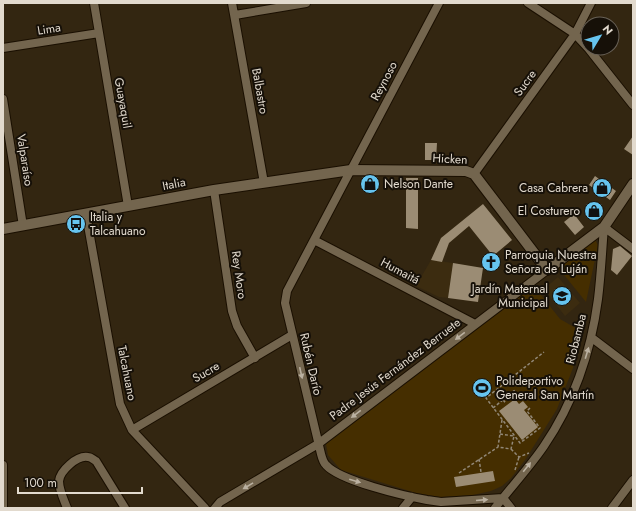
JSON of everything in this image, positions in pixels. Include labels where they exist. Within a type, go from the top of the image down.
[{"type":"street","name":"Guayaquil","points":[[94,3],[128,206]]},
{"type":"street","name":"Balbastro","points":[[232,3],[264,183]]},
{"type":"street","points":[[234,15],[306,3]]},
{"type":"street","name":"Reynoso","points":[[351,170],[439,3]]},
{"type":"street","points":[[528,3],[576,34],[580,39]]},
{"type":"street","name":"Sucre","points":[[474,174],[576,34],[591,3]]},
{"type":"street","name":"Lima","points":[[3,48],[99,33]]},
{"type":"street","points":[[594,56],[633,105]]},
{"type":"street","name":"Valparaíso","points":[[3,99],[23,226]]},
{"type":"street","name":"Hicken","points":[[351,170],[466,171],[474,174],[547,270]]},
{"type":"street","name":"Italia","points":[[3,229],[214,190],[351,170]]},
{"type":"street","name":"Rubén Darío","points":[[351,170],[285,298],[292,335],[320,454],[325,465],[345,478],[412,497],[441,502],[503,498]]},
{"type":"street","name":"Riobamba","points":[[495,508],[543,446],[559,421],[572,396],[583,368],[592,338],[598,298],[604,227],[633,184]]},
{"type":"street","name":"Rey Moro","points":[[214,190],[232,311],[237,326],[255,358]]},
{"type":"street","name":"Talcahuano","points":[[86,214],[120,404],[132,430],[205,508]]},
{"type":"street","points":[[604,227],[633,249]]},
{"type":"street","name":"Padre Jesús Fernández Berruete","points":[[214,508],[220,502],[318,444],[604,227]]},
{"type":"street","name":"Humaitá","points":[[314,240],[475,324]]},
{"type":"street","name":"Sucre","points":[[132,430],[292,335]]},
{"type":"street","points":[[592,338],[633,369]]},
{"type":"street","points":[[67,508],[59,484],[60,477],[65,468],[78,459],[90,457],[96,461],[125,508]]},
{"type":"street","points":[[3,465],[3,508]]},
{"type":"street","points":[[612,508],[633,480]]},
{"type":"street","points":[[403,508],[412,497]]},
{"type":"street","points":[[503,498],[511,508]]},
{"type":"path","points":[[530,408],[527,411],[540,428],[520,443],[486,398],[544,352]]},
{"type":"path","points":[[493,408],[515,390]]},
{"type":"path","points":[[513,392],[516,396]]},
{"type":"path","points":[[503,400],[506,403]]},
{"type":"path","points":[[498,447],[502,420]]},
{"type":"path","points":[[500,434],[514,436]]},
{"type":"path","points":[[511,449],[514,436]]},
{"type":"path","points":[[459,473],[498,447],[511,449],[519,457],[543,446]]},
{"type":"path","points":[[479,459],[481,472]]},
{"type":"shaded area","points":[[595,240],[598,245],[586,302],[556,265]]},
{"type":"shaded area","points":[[431,260],[453,263],[448,298],[439,297],[416,286]]},
{"type":"shaded area","name":"Jardín Maternal Municipal","points":[[558,277],[580,303],[565,316],[544,289]]},
{"type":"shaded area","name":"Polideportivo General San Martín","points":[[534,286],[560,319],[579,330],[573,368],[557,409],[525,460],[511,478],[502,486],[491,491],[473,495],[440,497],[416,493],[341,470],[328,455],[326,444]]},
{"type":"building","points":[[633,136],[633,155],[624,149]]},
{"type":"building","points":[[425,143],[437,143],[436,160],[425,160]]},
{"type":"building","name":"Casa Cabrera","points":[[595,176],[616,191],[610,200],[589,185]]},
{"type":"building","name":"Nelson Dante","points":[[366,177],[375,178],[375,190],[366,190]]},
{"type":"building","points":[[406,178],[418,178],[418,229],[406,228]]},
{"type":"building","points":[[483,204],[512,240],[493,256],[469,226],[449,243],[442,262],[431,260],[441,238]]},
{"type":"building","name":"El Costurero","points":[[591,204],[601,212],[596,218],[586,210]]},
{"type":"building","points":[[574,214],[584,227],[575,235],[564,222]]},
{"type":"building","points":[[620,246],[632,256],[617,275],[611,270],[613,249]]},
{"type":"building","points":[[453,263],[483,268],[478,302],[448,298]]},
{"type":"building","points":[[515,399],[519,404],[523,401],[528,407],[524,410],[538,427],[522,440],[499,411]]},
{"type":"building","points":[[493,471],[495,481],[456,487],[454,477]]},
{"type":"place","name":"Nelson Dante","points":[[370,184]]},
{"type":"place","name":"Casa Cabrera","points":[[602,188]]},
{"type":"place","name":"El Costurero","points":[[594,211]]},
{"type":"place","name":"Italia y Talcahuano","points":[[76,224]]},
{"type":"place","name":"Parroquia Nuestra Señora de Luján","points":[[491,262]]},
{"type":"place","name":"Jardín Maternal Municipal","points":[[562,296]]},
{"type":"place","name":"Polideportivo General San Martín","points":[[482,388]]}]
